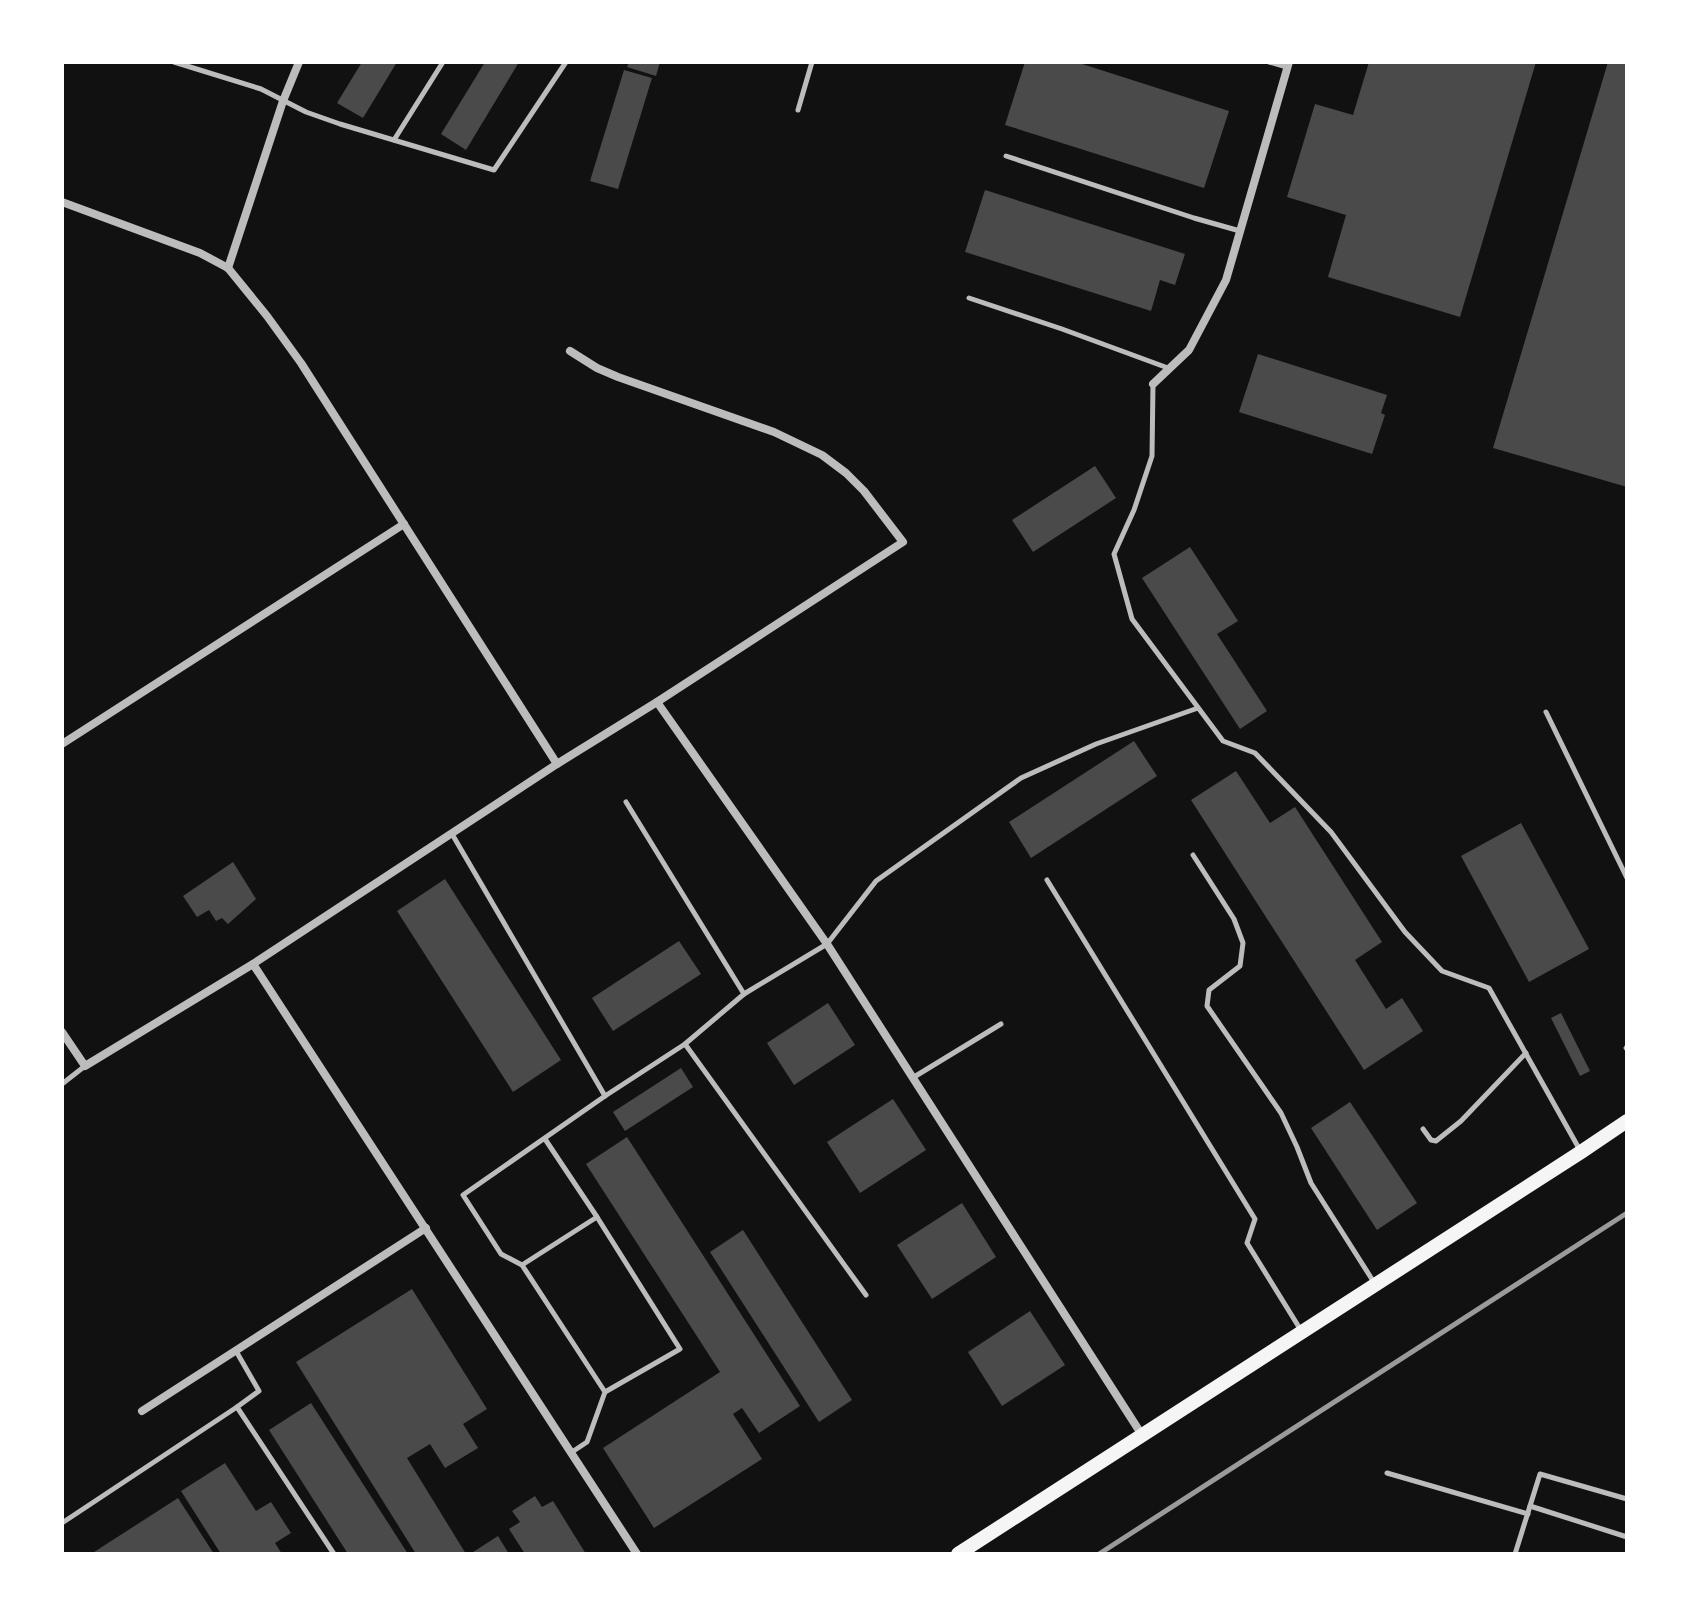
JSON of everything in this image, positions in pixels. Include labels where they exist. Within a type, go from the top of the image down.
[{"type":"main road","points":[[958,1554],[1627,1121]]},
{"type":"street","points":[[228,268],[283,101],[299,62]]},
{"type":"street","points":[[1153,384],[1189,350],[1226,280],[1288,64]]},
{"type":"street","points":[[62,202],[200,253],[228,268],[301,363],[557,764]]},
{"type":"street","points":[[62,1032],[85,1066],[253,964],[903,542],[864,491],[822,455],[761,427],[618,377],[570,351]]},
{"type":"street","points":[[62,744],[404,524]]},
{"type":"street","points":[[657,702],[827,944],[1142,1435]]},
{"type":"street","points":[[253,964],[637,1554]]},
{"type":"street","points":[[142,1411],[426,1228]]},
{"type":"lane","points":[[174,62],[261,89],[340,124],[494,170],[566,62]]},
{"type":"lane","points":[[394,140],[443,62]]},
{"type":"lane","points":[[798,110],[812,62]]},
{"type":"lane","points":[[1269,62],[1288,64]]},
{"type":"lane","points":[[1006,156],[1240,231]]},
{"type":"lane","points":[[969,298],[1168,368]]},
{"type":"lane","points":[[1153,384],[1152,456],[1134,510],[1114,554],[1132,619],[1223,741],[1255,753],[1331,832],[1405,932],[1442,971],[1489,988],[1581,1152]]},
{"type":"lane","points":[[605,1392],[522,1265],[501,1254],[463,1195],[685,1044],[744,994],[827,944],[876,881],[1021,778],[1096,744],[1198,708]]},
{"type":"lane","points":[[1546,712],[1627,878]]},
{"type":"lane","points":[[626,802],[744,994]]},
{"type":"lane","points":[[452,834],[605,1096]]},
{"type":"lane","points":[[1193,855],[1234,919],[1243,943],[1240,966],[1209,990],[1207,1006],[1281,1113],[1311,1183],[1376,1285]]},
{"type":"lane","points":[[1047,880],[1255,1219],[1247,1243],[1303,1333]]},
{"type":"lane","points":[[913,1078],[1001,1024]]},
{"type":"lane","points":[[685,1044],[866,1295]]},
{"type":"lane","points":[[1423,1129],[1431,1140],[1436,1141],[1461,1121],[1526,1053]]},
{"type":"lane","points":[[62,1084],[85,1066]]},
{"type":"lane","points":[[545,1139],[680,1349],[605,1392],[587,1442],[571,1452]]},
{"type":"lane","points":[[522,1265],[597,1217]]},
{"type":"lane","points":[[62,1523],[259,1391],[236,1351]]},
{"type":"lane","points":[[237,1407],[334,1554]]},
{"type":"lane","points":[[1387,1473],[1528,1514]]},
{"type":"lane","points":[[1515,1554],[1540,1474],[1627,1499]]},
{"type":"lane","points":[[1530,1506],[1627,1537]]},
{"type":"building","points":[[362,62],[397,62],[363,118],[337,103]]},
{"type":"building","points":[[485,62],[519,62],[466,150],[441,134]]},
{"type":"building","points":[[629,62],[660,62],[656,76],[627,67]]},
{"type":"building","points":[[1025,62],[1076,62],[1229,111],[1204,188],[1005,125]]},
{"type":"building","points":[[1369,62],[1536,62],[1460,317],[1328,277],[1346,215],[1287,197],[1315,104],[1353,115]]},
{"type":"building","points":[[1608,62],[1627,62],[1627,487],[1493,448]]},
{"type":"building","points":[[624,70],[652,78],[618,189],[590,181]]},
{"type":"building","points":[[985,190],[1185,254],[1175,285],[1160,280],[1151,311],[965,252]]},
{"type":"building","points":[[1258,354],[1387,395],[1381,413],[1385,415],[1372,454],[1239,412]]},
{"type":"building","points":[[1095,466],[1116,498],[1033,552],[1012,520]]},
{"type":"building","points":[[1190,547],[1238,621],[1217,634],[1267,711],[1240,729],[1142,578]]},
{"type":"building","points":[[1134,741],[1157,776],[1031,858],[1009,822]]},
{"type":"building","points":[[1236,771],[1270,823],[1295,807],[1382,942],[1355,960],[1386,1009],[1402,998],[1423,1031],[1364,1070],[1191,800]]},
{"type":"building","points":[[1521,823],[1589,949],[1529,982],[1461,856]]},
{"type":"building","points":[[233,862],[256,899],[228,924],[222,918],[216,921],[209,910],[197,917],[183,896]]},
{"type":"building","points":[[445,879],[561,1060],[513,1092],[397,911]]},
{"type":"building","points":[[679,941],[701,974],[613,1031],[592,998]]},
{"type":"building","points":[[828,1003],[855,1045],[794,1085],[767,1043]]},
{"type":"building","points":[[1561,1013],[1590,1071],[1580,1076],[1551,1018]]},
{"type":"building","points":[[681,1068],[693,1087],[625,1131],[613,1112]]},
{"type":"building","points":[[893,1099],[926,1150],[860,1193],[827,1142]]},
{"type":"building","points":[[1350,1102],[1417,1203],[1377,1230],[1311,1128]]},
{"type":"building","points":[[627,1137],[800,1406],[759,1433],[742,1408],[733,1414],[762,1459],[654,1528],[603,1448],[720,1372],[586,1164]]},
{"type":"building","points":[[962,1203],[996,1257],[932,1299],[897,1245]]},
{"type":"building","points":[[743,1230],[852,1400],[819,1422],[710,1252]]},
{"type":"building","points":[[412,1289],[487,1409],[463,1424],[478,1448],[445,1468],[430,1444],[407,1458],[466,1554],[416,1554],[296,1362]]},
{"type":"building","points":[[1030,1311],[1065,1365],[1002,1406],[968,1352]]},
{"type":"building","points":[[311,1403],[408,1554],[348,1554],[269,1430]]},
{"type":"building","points":[[225,1463],[256,1511],[271,1502],[291,1533],[275,1543],[282,1554],[221,1554],[181,1491]]},
{"type":"building","points":[[535,1496],[542,1507],[553,1501],[586,1554],[525,1554],[509,1529],[520,1522],[512,1511]]},
{"type":"building","points":[[178,1498],[214,1554],[91,1554]]},
{"type":"building","points":[[498,1536],[509,1554],[470,1554]]},
{"type":"railway","points":[[1099,1554],[1627,1213]]}]
